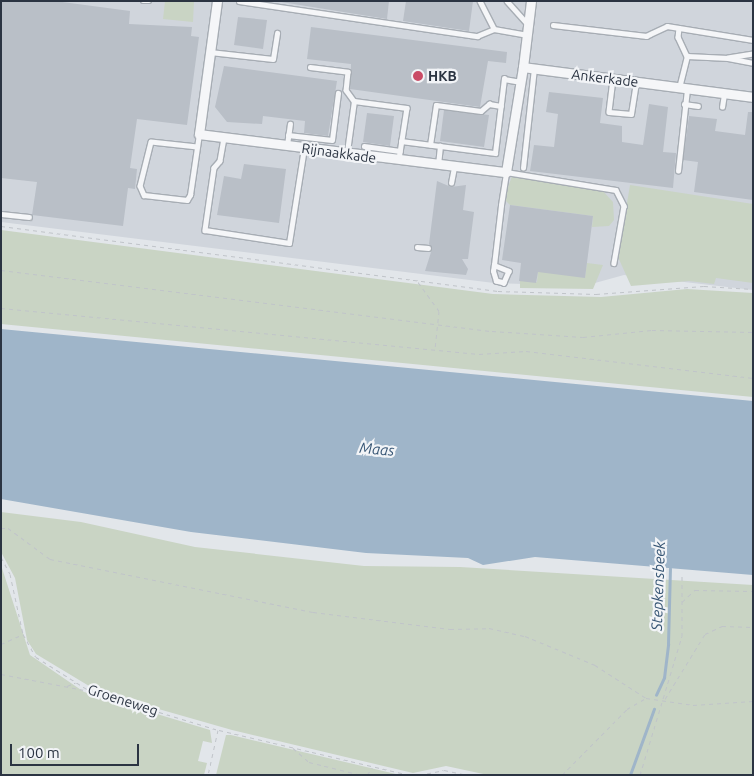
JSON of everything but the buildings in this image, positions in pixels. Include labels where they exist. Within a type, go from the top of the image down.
[{"type":"street","points":[[199,134],[217,1]]},
{"type":"street","points":[[506,172],[521,82],[531,1]]},
{"type":"street","name":"Ankerkade","points":[[523,67],[753,98]]},
{"type":"street","name":"Rijnaakkade","points":[[199,134],[454,168],[506,172]]},
{"type":"lane","points":[[143,1],[149,1]]},
{"type":"lane","points":[[239,1],[477,36],[494,29],[527,35]]},
{"type":"lane","points":[[480,1],[494,29]]},
{"type":"lane","points":[[507,1],[528,24]]},
{"type":"lane","points":[[553,25],[646,36],[667,26],[753,40]]},
{"type":"lane","points":[[678,171],[684,104],[683,88],[688,56],[678,37],[679,28]]},
{"type":"lane","points":[[210,52],[273,59],[277,33]]},
{"type":"lane","points":[[728,58],[753,54]]},
{"type":"lane","points":[[688,56],[728,58],[753,63]]},
{"type":"lane","points":[[310,67],[348,72],[346,90],[354,100],[407,108],[398,161]]},
{"type":"lane","points":[[523,168],[534,69]]},
{"type":"lane","points":[[613,79],[609,112],[616,113],[631,114],[636,82]]},
{"type":"lane","points":[[401,141],[494,153],[504,80],[521,82]]},
{"type":"lane","points":[[288,135],[332,140],[338,93]]},
{"type":"lane","points":[[722,107],[724,94]]},
{"type":"lane","points":[[346,154],[354,100]]},
{"type":"lane","points":[[430,145],[436,105],[481,111],[489,104],[501,106]]},
{"type":"lane","points":[[684,104],[698,106]]},
{"type":"lane","points":[[287,146],[290,124]]},
{"type":"lane","points":[[197,147],[151,142],[144,161],[140,186],[149,198],[187,200],[194,167],[199,134]]},
{"type":"lane","points":[[224,138],[220,161],[214,168],[205,230],[289,243],[304,148]]},
{"type":"lane","points":[[364,146],[400,151]]},
{"type":"lane","points":[[438,166],[440,146]]},
{"type":"lane","points":[[451,183],[454,168]]},
{"type":"lane","points":[[494,265],[510,271],[504,283],[493,277],[494,265],[506,172],[616,190],[624,206],[614,263]]},
{"type":"lane","points":[[1,214],[29,217]]},
{"type":"lane","points":[[417,247],[428,248]]},
{"type":"path","points":[[1,226],[418,282],[547,294],[704,286],[753,289]]},
{"type":"path","points":[[1,270],[438,324],[583,337],[652,330],[753,332]]},
{"type":"path","points":[[418,282],[439,311],[434,350]]},
{"type":"path","points":[[1,308],[434,350],[526,351],[623,366],[753,378]]},
{"type":"path","points":[[1,528],[8,528],[50,559],[313,612],[450,629],[489,628],[525,636],[595,666],[646,698],[664,702],[753,701]]},
{"type":"path","name":"Groeneweg","points":[[1,557],[10,574],[23,634],[32,652],[53,668],[90,691],[218,730],[410,775]]},
{"type":"path","points":[[640,775],[664,702],[682,636],[682,574]]},
{"type":"path","points":[[682,602],[695,590],[753,591]]},
{"type":"path","points":[[664,702],[705,634],[722,626],[753,627]]},
{"type":"path","points":[[1,644],[23,634]]},
{"type":"path","points":[[1,674],[90,691]]},
{"type":"path","points":[[67,687],[76,683]]},
{"type":"path","points":[[562,775],[627,709],[646,698]]},
{"type":"path","points":[[208,775],[218,730]]},
{"type":"path","points":[[293,748],[309,762],[361,775]]},
{"type":"path","points":[[367,775],[372,766]]},
{"type":"path","points":[[418,775],[427,772],[468,775]]},
{"type":"shaded area","points":[[1,1],[753,1],[753,290],[624,275],[584,286],[494,283],[1,222]]},
{"type":"green space","points":[[165,1],[194,1],[193,22],[163,19]]},
{"type":"green space","points":[[512,176],[601,189],[613,202],[614,220],[609,226],[592,227],[593,216],[510,205],[504,199]]},
{"type":"green space","points":[[630,185],[753,204],[753,283],[716,278],[714,284],[689,281],[631,286],[618,257]]},
{"type":"green space","points":[[1,230],[493,294],[601,297],[687,289],[753,293],[753,397],[1,324]]},
{"type":"green space","points":[[587,263],[603,265],[593,289],[520,288],[520,280],[537,282],[538,271],[585,277]]},
{"type":"green space","points":[[1,512],[81,522],[195,547],[364,566],[460,567],[753,585],[753,775],[488,775],[446,766],[413,773],[232,730],[99,692],[36,654],[27,640],[15,578],[1,552]]},
{"type":"green space","points":[[1,565],[30,655],[84,692],[210,730],[212,743],[203,741],[198,761],[207,763],[204,775],[1,775]]},
{"type":"green space","points":[[226,735],[231,735],[400,775],[216,775]]},
{"type":"water","name":"Maas","points":[[1,329],[753,401],[753,575],[535,557],[483,565],[468,558],[366,553],[191,532],[1,499]]},
{"type":"waterway","name":"Stepkensbeek","points":[[656,695],[664,678],[668,644],[670,569]]},
{"type":"waterway","name":"Stepkensbeek","points":[[630,775],[654,709]]},
{"type":"place","name":"HKB","points":[[418,76]]}]
